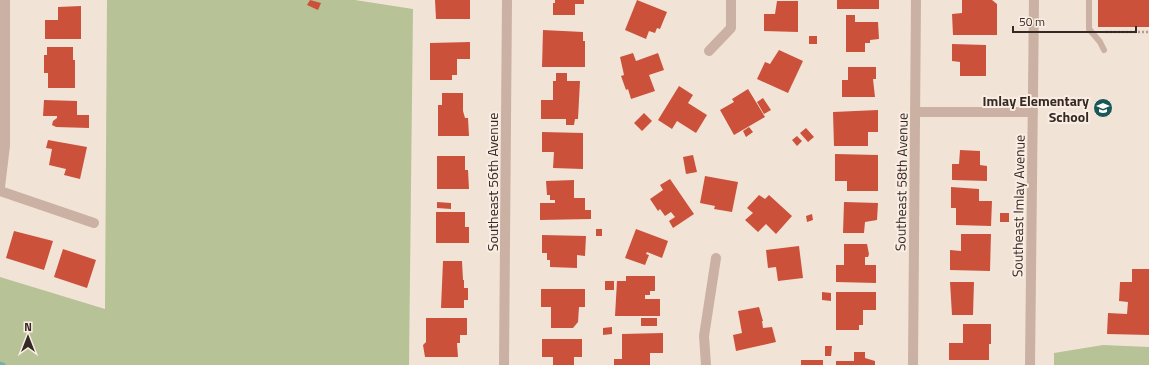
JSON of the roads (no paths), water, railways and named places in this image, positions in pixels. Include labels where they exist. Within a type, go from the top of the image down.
[{"type":"street","points":[[0,187],[5,146],[6,0]]},
{"type":"street","name":"Southeast 56th Avenue","points":[[504,365],[507,0]]},
{"type":"street","points":[[709,51],[731,28],[731,0]]},
{"type":"street","name":"Southeast 58th Avenue","points":[[913,365],[916,0]]},
{"type":"street","name":"Southeast Imlay Avenue","points":[[1030,365],[1034,0]]},
{"type":"street","points":[[916,112],[1033,112]]},
{"type":"street","points":[[0,191],[94,224]]},
{"type":"street","points":[[706,365],[704,336],[716,258]]},
{"type":"lane","points":[[1089,0],[1089,29],[1100,42],[1104,50]]},
{"type":"place","name":"Imlay Elementary School","points":[[1103,108]]}]
